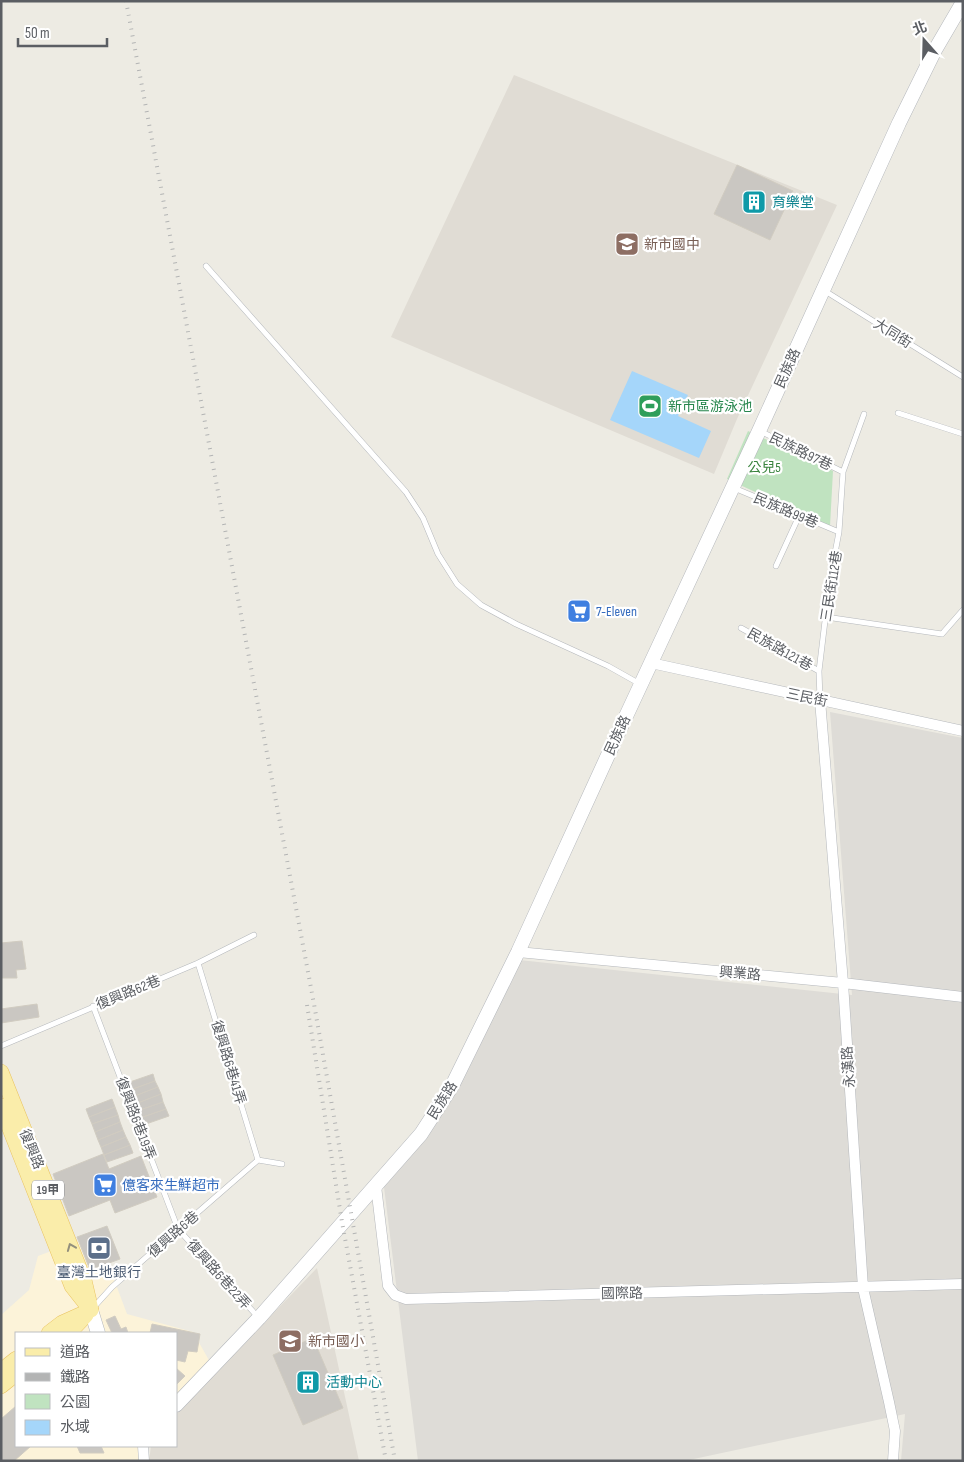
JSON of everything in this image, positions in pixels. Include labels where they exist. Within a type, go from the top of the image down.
[{"type":"main road","name":"復興路","points":[[1,1072],[84,1280],[91,1310]]},
{"type":"main road","name":"復興路","points":[[1,1106],[72,1286],[91,1310]]},
{"type":"main road","points":[[50,1332],[62,1323],[91,1310]]},
{"type":"main road","points":[[70,1332],[91,1310]]},
{"type":"main road","points":[[1,1371],[15,1360]]},
{"type":"main road","points":[[1,1386],[15,1375]]},
{"type":"street","name":"民族路","points":[[178,1404],[259,1318],[342,1222],[350,1216],[376,1186],[420,1134],[452,1086],[518,952],[899,123],[935,50],[963,2]]},
{"type":"street","name":"三民街","points":[[650,663],[963,731]]},
{"type":"street","name":"永漢路","points":[[820,700],[843,983],[863,1288],[889,1402],[894,1431],[893,1461]]},
{"type":"street","name":"興業路","points":[[518,952],[843,983],[963,997]]},
{"type":"street","name":"國際路","points":[[376,1186],[386,1275],[391,1291],[399,1298],[863,1288],[963,1284]]},
{"type":"street","name":"復興路","points":[[91,1310],[98,1332]]},
{"type":"street","points":[[143,1447],[144,1461]]},
{"type":"lane","points":[[206,266],[406,492],[423,518],[438,554],[457,584],[481,604],[516,624],[608,666],[640,685]]},
{"type":"lane","name":"大同街","points":[[823,289],[963,377]]},
{"type":"lane","points":[[898,413],[963,434]]},
{"type":"lane","name":"三民街112巷","points":[[820,700],[819,670],[839,532],[842,472],[864,414]]},
{"type":"lane","name":"民族路97巷","points":[[759,431],[842,472]]},
{"type":"lane","name":"民族路99巷","points":[[732,487],[839,532]]},
{"type":"lane","points":[[776,566],[799,516]]},
{"type":"lane","points":[[826,617],[942,634],[963,610]]},
{"type":"lane","name":"民族路121巷","points":[[741,628],[819,670]]},
{"type":"lane","name":"復興路62巷","points":[[1,1046],[198,963],[254,935]]},
{"type":"lane","name":"復興路6巷41弄","points":[[198,963],[258,1160]]},
{"type":"lane","name":"復興路6巷19弄","points":[[94,1006],[178,1229]]},
{"type":"lane","points":[[258,1160],[282,1164]]},
{"type":"lane","name":"復興路6巷","points":[[91,1310],[112,1288],[258,1160]]},
{"type":"lane","name":"復興路6巷22弄","points":[[178,1229],[259,1318]]},
{"type":"shaded area","name":"新市國中","points":[[514,75],[837,205],[737,419],[714,474],[391,337]]},
{"type":"shaded area","points":[[830,712],[963,738],[963,1461],[901,1461],[905,1414],[689,1460],[418,1461],[384,1187],[427,1137],[519,960],[852,995]]},
{"type":"shaded area","points":[[97,1234],[127,1314],[193,1332],[214,1369],[178,1406],[178,1332],[15,1332],[15,1447],[148,1447],[147,1461],[1,1461],[1,1315],[29,1290],[38,1256]]},
{"type":"shaded area","name":"新市國小","points":[[317,1268],[359,1461],[149,1461],[151,1447],[178,1447],[178,1412]]},
{"type":"green space","name":"公兒5","points":[[748,431],[833,471],[830,526],[727,479]]},
{"type":"water","name":"新市區游泳池","points":[[632,371],[688,395],[678,416],[711,431],[699,458],[610,420]]},
{"type":"building","name":"育樂堂","points":[[737,165],[793,191],[770,240],[714,214]]},
{"type":"building","points":[[22,941],[26,969],[16,970],[17,978],[1,978],[1,943]]},
{"type":"building","points":[[37,1004],[39,1017],[1,1023],[1,1009]]},
{"type":"building","points":[[153,1074],[155,1081],[130,1090],[127,1083]]},
{"type":"building","points":[[155,1081],[158,1087],[132,1097],[130,1090]]},
{"type":"building","points":[[158,1087],[161,1094],[135,1104],[132,1097]]},
{"type":"building","points":[[161,1094],[163,1102],[137,1111],[135,1104]]},
{"type":"building","points":[[112,1099],[115,1107],[89,1117],[86,1109]]},
{"type":"building","points":[[163,1102],[166,1109],[140,1118],[137,1111]]},
{"type":"building","points":[[115,1107],[118,1115],[92,1124],[89,1117]]},
{"type":"building","points":[[166,1109],[169,1116],[143,1125],[140,1118]]},
{"type":"building","points":[[118,1115],[120,1122],[95,1132],[92,1124]]},
{"type":"building","points":[[120,1122],[123,1130],[98,1140],[95,1132]]},
{"type":"building","points":[[123,1130],[126,1137],[101,1147],[98,1140]]},
{"type":"building","points":[[126,1137],[130,1145],[104,1155],[101,1147]]},
{"type":"building","points":[[130,1145],[133,1153],[107,1162],[104,1155]]},
{"type":"building","name":"億客來生鮮超市","points":[[103,1154],[109,1169],[141,1156],[157,1197],[115,1213],[110,1200],[69,1216],[53,1174]]},
{"type":"building","name":"臺灣土地銀行","points":[[107,1226],[120,1259],[90,1270],[77,1237]]},
{"type":"building","points":[[115,1316],[121,1329],[126,1327],[128,1332],[112,1332],[106,1320]]},
{"type":"building","points":[[152,1324],[200,1334],[197,1352],[188,1351],[185,1362],[178,1360],[178,1332],[150,1332]]},
{"type":"building","name":"活動中心","points":[[313,1338],[343,1408],[303,1425],[273,1355]]},
{"type":"building","points":[[178,1370],[185,1376],[178,1383]]},
{"type":"building","points":[[15,1407],[15,1447],[30,1447],[14,1461],[1,1461],[1,1419]]},
{"type":"building","points":[[77,1447],[101,1447],[104,1453],[80,1453]]},
{"type":"railway","points":[[126,1],[314,1004],[395,1461]]},
{"type":"railway","points":[[307,1005],[342,1222],[386,1461]]},
{"type":"place","name":"育樂堂","points":[[754,202]]},
{"type":"place","name":"新市國中","points":[[627,244]]},
{"type":"place","name":"新市區游泳池","points":[[650,406]]},
{"type":"place","name":"7-Eleven","points":[[579,611]]},
{"type":"place","name":"億客來生鮮超市","points":[[105,1185]]},
{"type":"place","name":"臺灣土地銀行","points":[[99,1248]]},
{"type":"place","name":"新市國小","points":[[290,1341]]},
{"type":"place","name":"活動中心","points":[[308,1382]]}]
